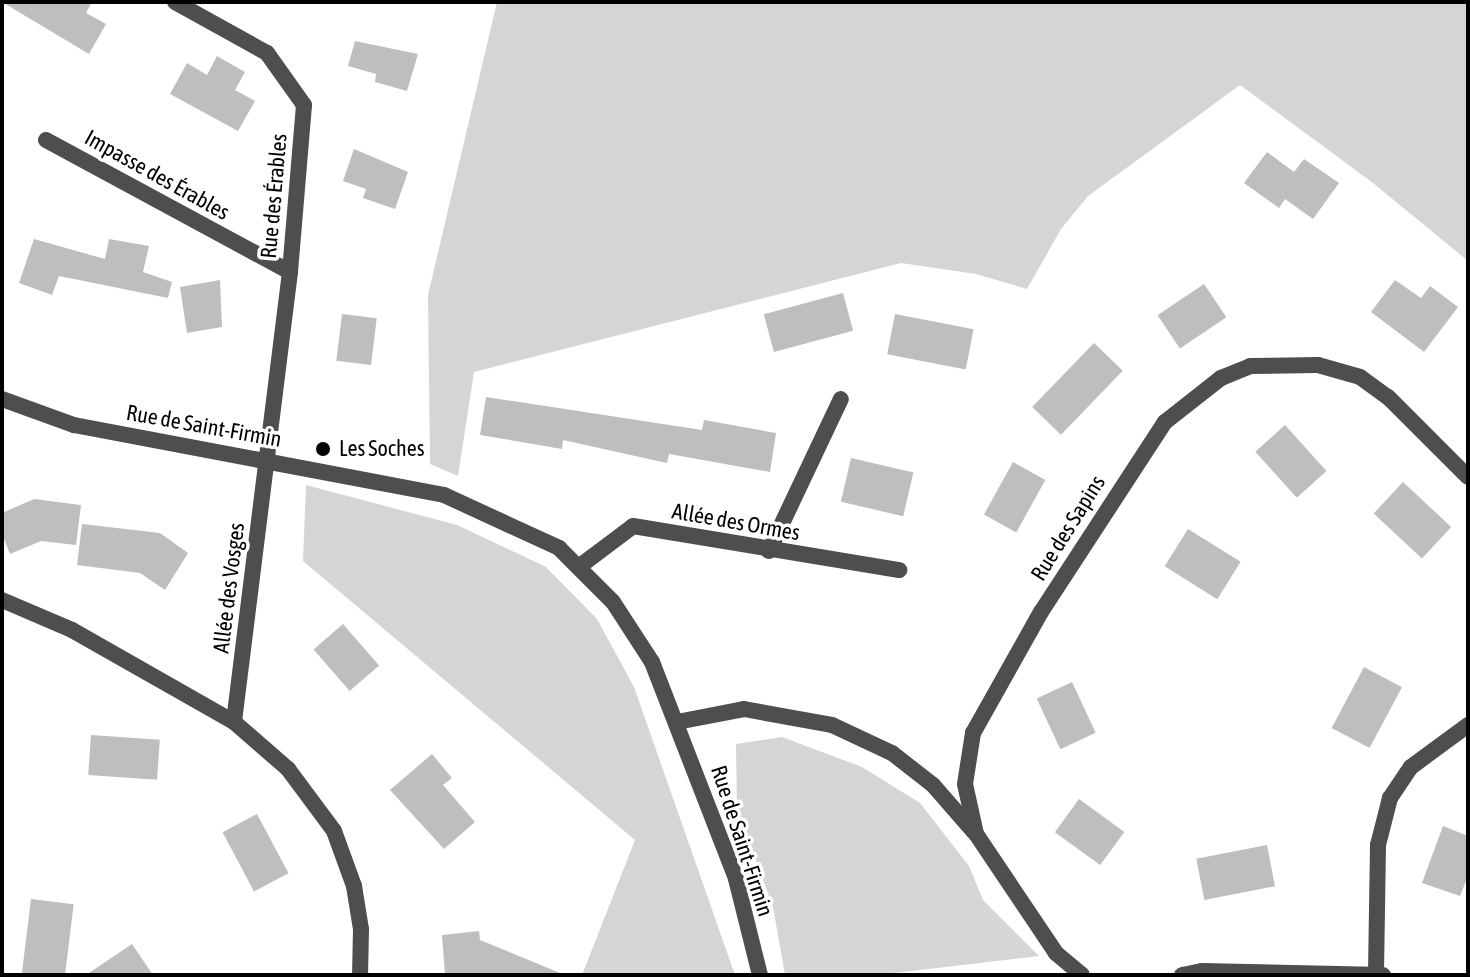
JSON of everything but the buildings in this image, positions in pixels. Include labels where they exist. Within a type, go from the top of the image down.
[{"type":"street","name":"Rue des Érables","points":[[175,2],[267,53],[304,105],[290,272],[268,459]]},
{"type":"street","name":"Impasse des Érables","points":[[46,140],[290,272]]},
{"type":"street","name":"Rue des Sapins","points":[[1082,975],[1056,953],[976,834],[965,784],[973,733],[1119,488],[1181,405],[1221,378],[1250,366],[1318,365],[1360,377],[1388,397],[1468,477]]},
{"type":"street","name":"Rue de Saint-Firmin","points":[[2,399],[74,425],[268,459],[444,495],[504,518],[559,548],[613,602],[652,662],[736,879],[760,975]]},
{"type":"street","points":[[769,551],[841,399]]},
{"type":"street","name":"Allée des Vosges","points":[[234,722],[268,459]]},
{"type":"street","name":"Allée des Ormes","points":[[580,566],[633,526],[769,551],[899,570]]},
{"type":"street","points":[[2,600],[72,630],[234,722],[288,769],[334,831],[354,886],[361,929],[360,975]]},
{"type":"street","points":[[677,722],[744,709],[832,725],[892,753],[933,785],[976,834]]},
{"type":"street","points":[[1182,975],[1380,974],[1378,845],[1390,798],[1411,767],[1468,725]]},
{"type":"shaded area","points":[[497,2],[1468,2],[1468,261],[1373,183],[1240,85],[1088,196],[1061,229],[1027,289],[976,274],[901,263],[474,372],[458,476],[430,464],[428,295]]},
{"type":"shaded area","points":[[306,485],[457,525],[546,567],[597,619],[634,687],[735,975],[582,975],[635,840],[303,561]]},
{"type":"shaded area","points":[[782,737],[862,767],[920,803],[969,866],[983,900],[1039,956],[877,975],[785,975],[773,907],[737,809],[736,744]]},
{"type":"place","name":"Les Soches","points":[[323,449]]}]
